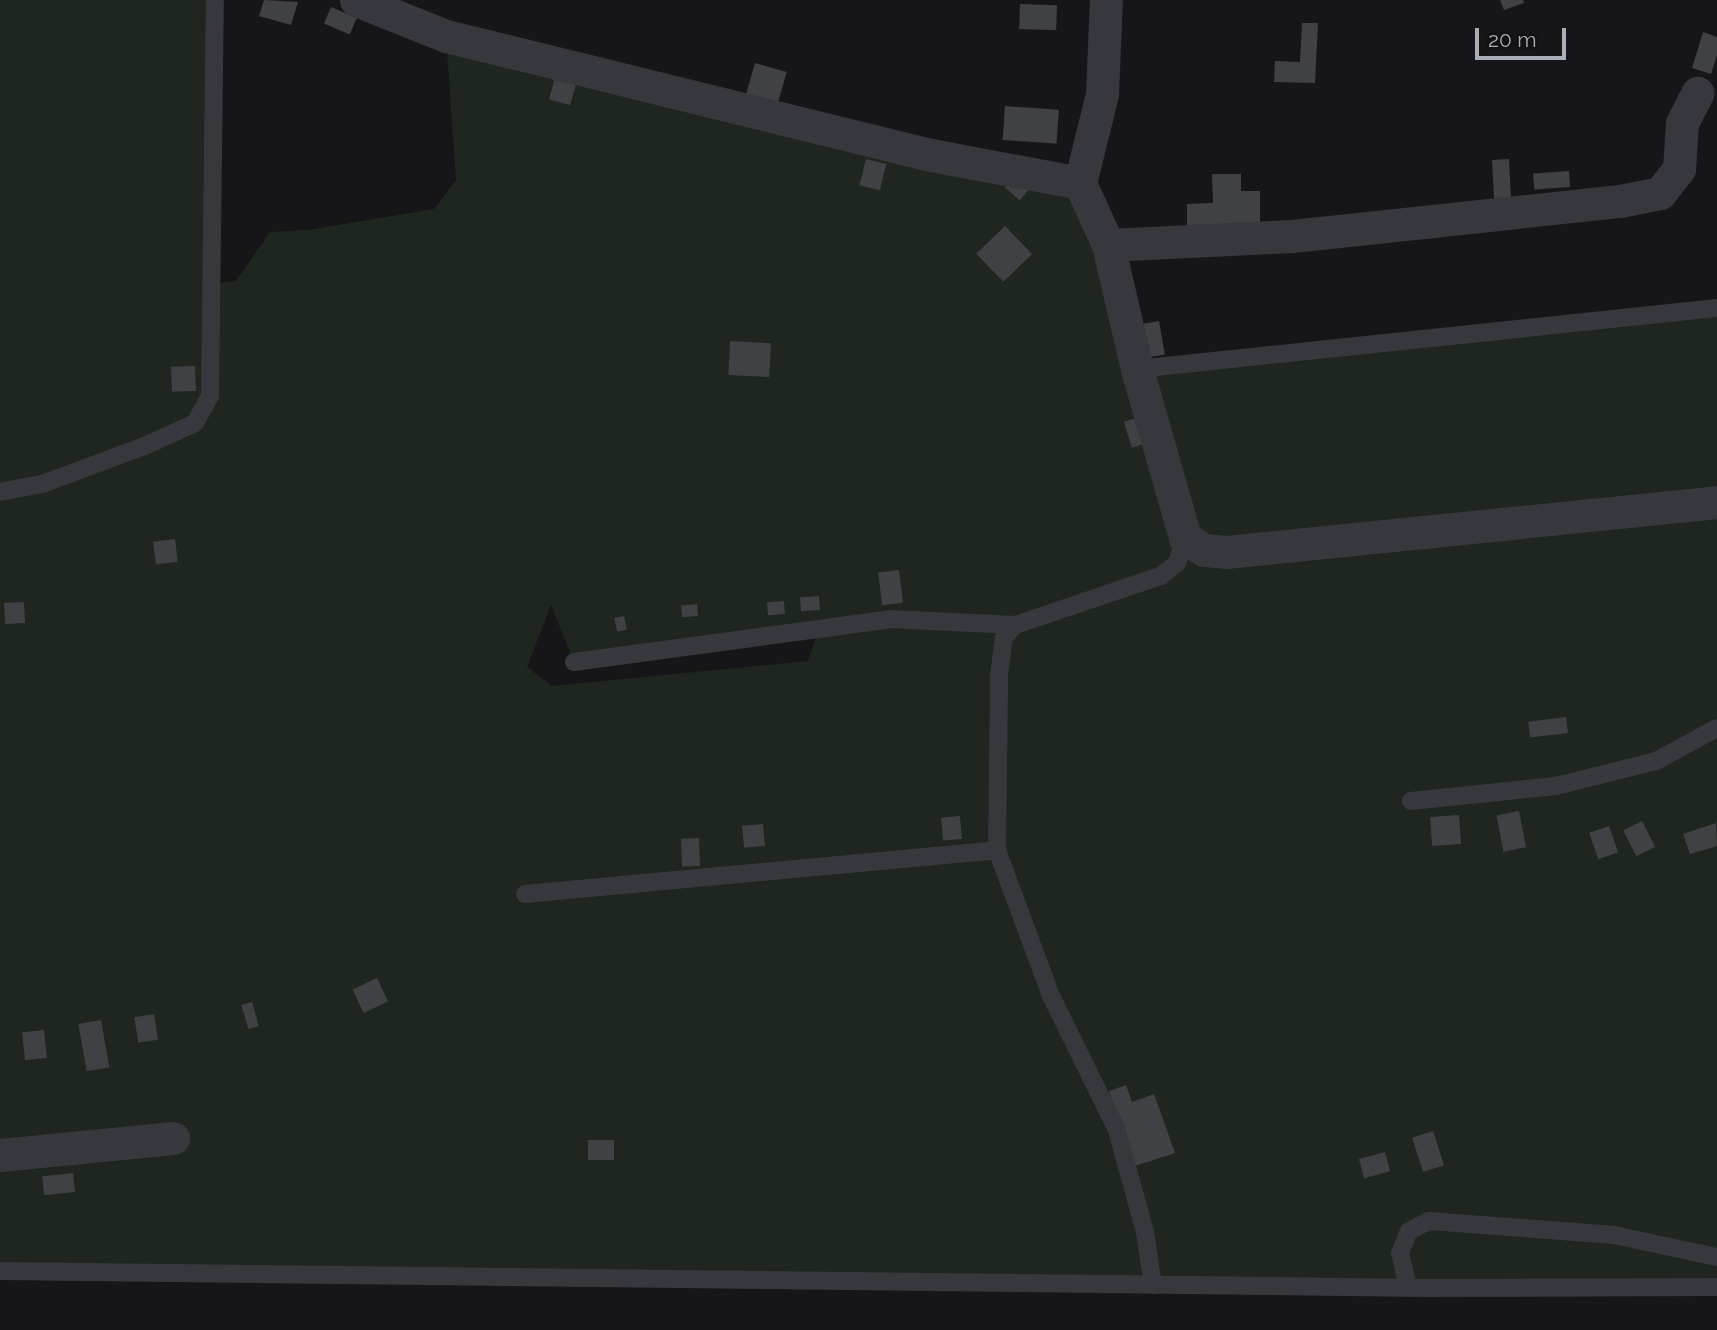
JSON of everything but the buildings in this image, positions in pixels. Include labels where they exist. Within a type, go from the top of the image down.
[{"type":"street","points":[[356,0],[446,36],[931,155],[1080,183]]},
{"type":"street","points":[[1106,0],[1102,94],[1080,183],[1108,245],[1137,369],[1185,538],[1205,550],[1226,552],[1717,502]]},
{"type":"street","points":[[1108,245],[1292,236],[1620,201],[1660,193],[1679,169],[1682,123],[1697,93]]},
{"type":"street","points":[[0,1155],[173,1138]]},
{"type":"lane","points":[[0,492],[42,484],[145,446],[195,423],[210,396],[215,0]]},
{"type":"lane","points":[[1137,369],[1717,308]]},
{"type":"lane","points":[[574,662],[890,619],[1015,625],[1161,576],[1177,563],[1185,538]]},
{"type":"lane","points":[[1015,625],[1004,638],[1000,654],[997,850],[1051,996],[1117,1130],[1145,1231],[1153,1285]]},
{"type":"lane","points":[[1412,801],[1556,786],[1657,761],[1717,728]]},
{"type":"lane","points":[[525,894],[997,850]]},
{"type":"lane","points":[[1408,1287],[1400,1253],[1409,1231],[1429,1221],[1615,1235],[1717,1257]]},
{"type":"lane","points":[[0,1271],[1153,1285],[1717,1287]]},
{"type":"shaded area","points":[[0,0],[215,0],[212,284],[236,281],[270,232],[308,230],[434,209],[456,180],[446,36],[1080,183],[1138,369],[1717,308],[1717,1287],[0,1271]],"holes":[[[551,605],[574,662],[819,629],[808,661],[552,686],[527,667]]]}]
